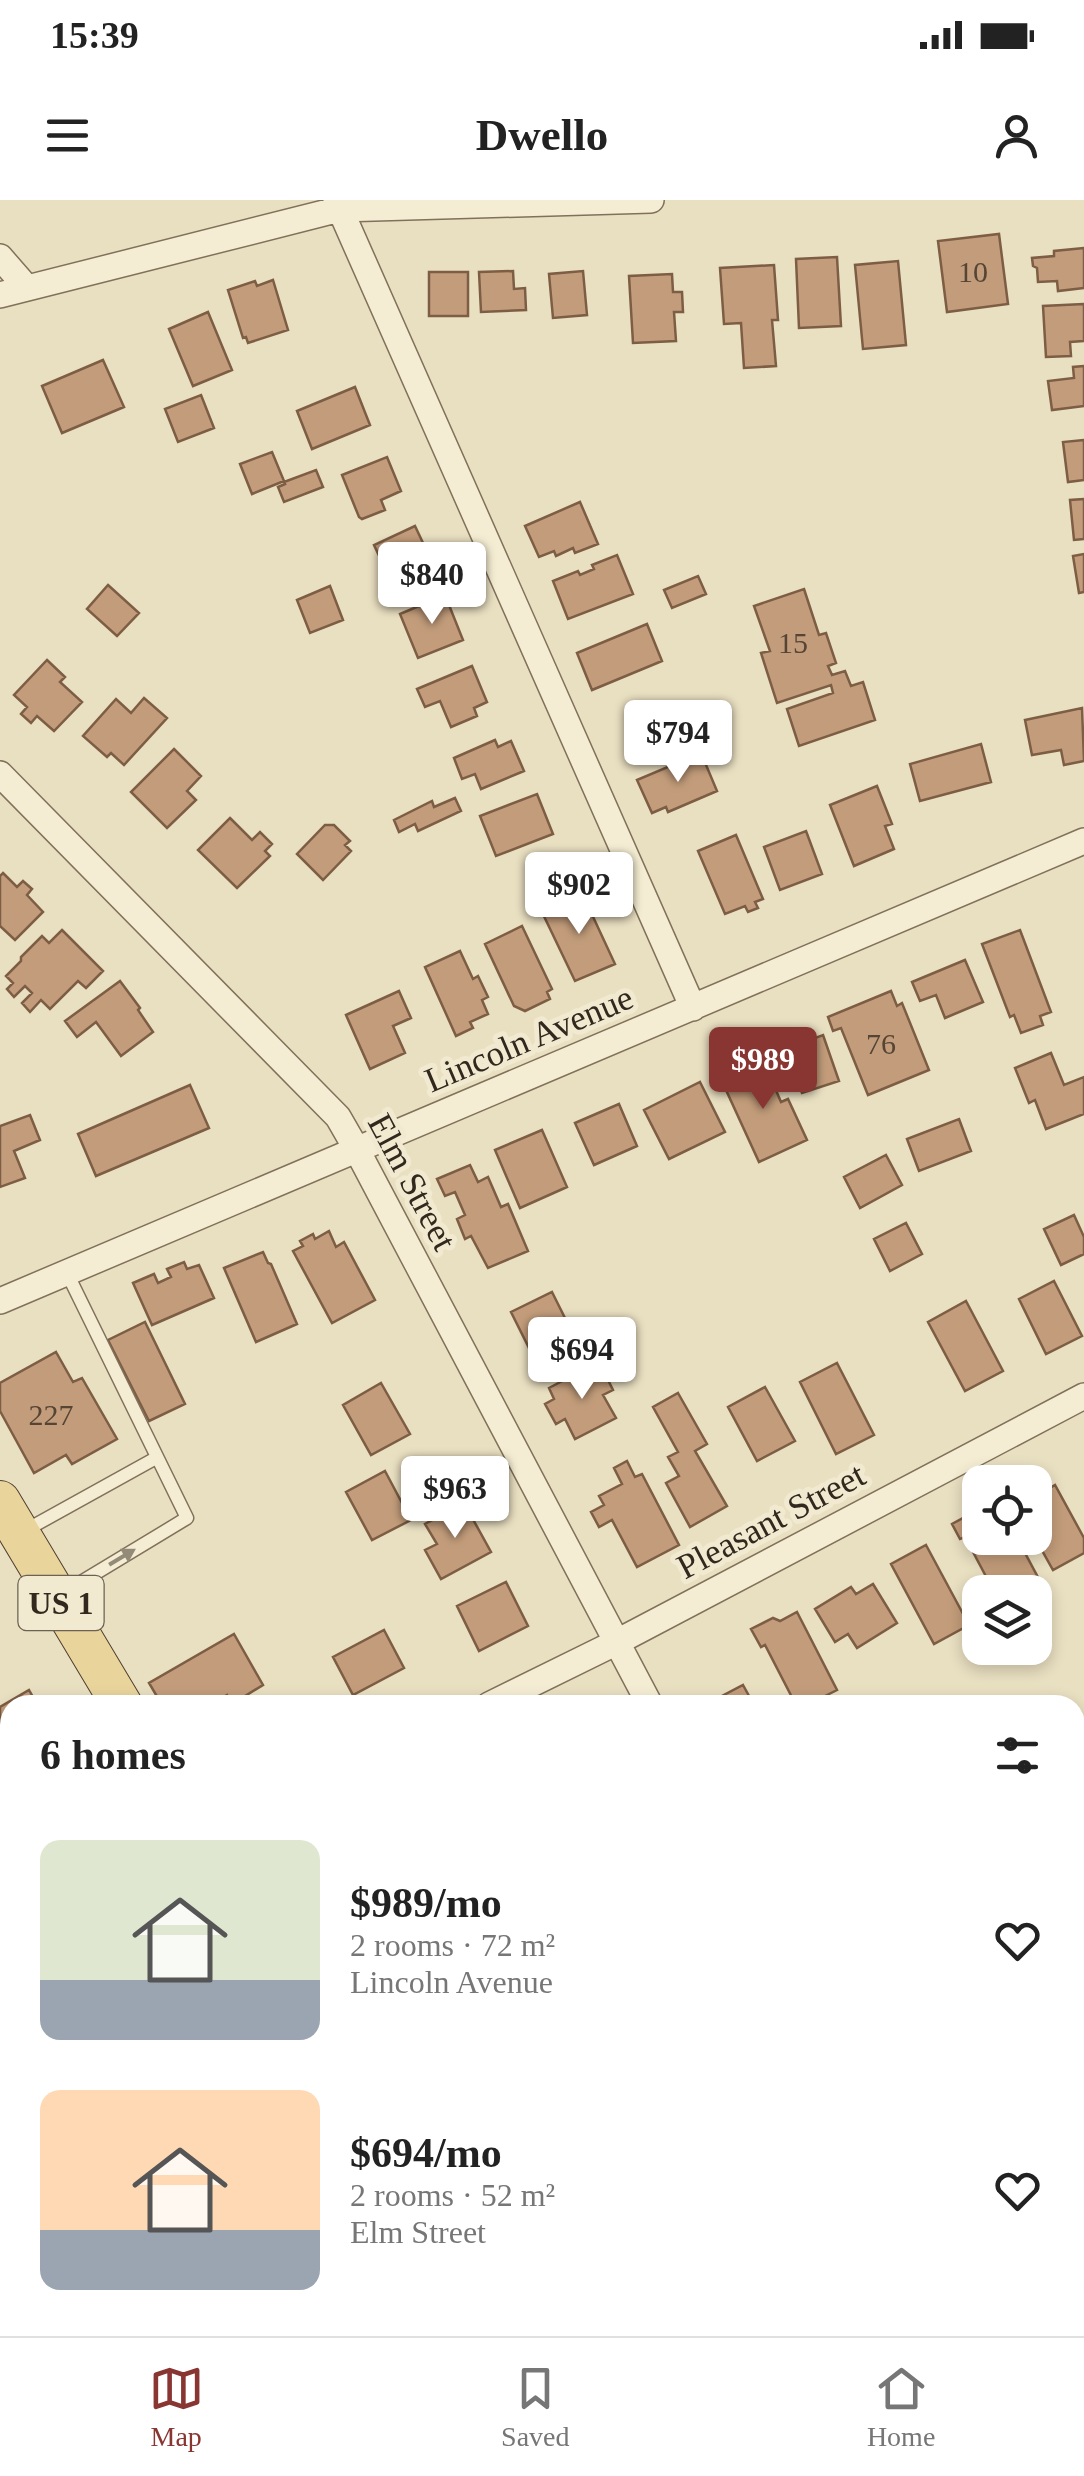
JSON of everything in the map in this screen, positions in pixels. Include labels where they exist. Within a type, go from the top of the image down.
[{"type":"main road","name":"US 1","points":[[10,1517],[116,1695]]},
{"type":"street","points":[[0,295],[338,205],[651,200]]},
{"type":"street","points":[[338,205],[694,1008]]},
{"type":"street","points":[[0,257],[27,288]]},
{"type":"street","name":"Elm Street","points":[[0,774],[338,1118],[645,1695]]},
{"type":"street","name":"Lincoln Avenue","points":[[0,1301],[1084,840]]},
{"type":"street","name":"Pleasant Street","points":[[509,1695],[1084,1396]]},
{"type":"lane","points":[[57,1596],[187,1518],[67,1273]]},
{"type":"lane","points":[[10,1517],[156,1458]]},
{"type":"building","points":[[999,234],[1008,304],[947,312],[938,241]]},
{"type":"building","points":[[1084,248],[1084,288],[1058,291],[1057,281],[1038,282],[1032,258]]},
{"type":"building","points":[[837,257],[841,326],[799,328],[796,259]]},
{"type":"building","points":[[898,261],[906,345],[863,349],[855,265]]},
{"type":"building","points":[[774,265],[778,320],[772,320],[776,366],[744,368],[741,323],[724,324],[720,268]]},
{"type":"building","points":[[513,271],[514,289],[525,288],[526,310],[481,312],[479,272]]},
{"type":"building","points":[[583,271],[587,315],[553,318],[549,274]]},
{"type":"building","points":[[429,272],[468,272],[468,316],[429,316]]},
{"type":"building","points":[[672,274],[673,292],[682,292],[683,312],[674,312],[676,341],[633,343],[629,276]]},
{"type":"building","points":[[273,280],[288,330],[248,343],[228,290]]},
{"type":"building","points":[[1084,304],[1084,341],[1070,342],[1071,356],[1046,357],[1043,306]]},
{"type":"building","points":[[208,312],[232,370],[193,386],[169,329]]},
{"type":"building","points":[[103,360],[124,407],[62,433],[42,386]]},
{"type":"building","points":[[1084,366],[1084,406],[1052,410],[1048,381],[1074,378],[1073,367]]},
{"type":"building","points":[[355,387],[370,425],[312,449],[297,411]]},
{"type":"building","points":[[201,395],[214,428],[178,442],[165,409]]},
{"type":"building","points":[[1084,440],[1084,480],[1068,482],[1063,442]]},
{"type":"building","points":[[272,452],[284,481],[252,494],[240,464]]},
{"type":"building","points":[[387,457],[401,491],[381,500],[385,510],[362,519],[342,475]]},
{"type":"building","points":[[316,470],[323,487],[284,502],[278,487]]},
{"type":"building","points":[[1084,499],[1084,539],[1074,540],[1070,500]]},
{"type":"building","points":[[580,502],[598,544],[575,553],[573,548],[556,556],[554,551],[539,557],[525,526]]},
{"type":"building","points":[[415,526],[433,564],[416,571],[419,577],[395,589],[374,545]]},
{"type":"building","points":[[1084,554],[1084,592],[1079,593],[1073,556]]},
{"type":"building","points":[[617,555],[633,594],[568,619],[553,581],[578,571],[580,575],[594,569],[592,565]]},
{"type":"building","points":[[698,576],[706,594],[672,608],[664,590]]},
{"type":"building","points":[[108,585],[139,613],[117,636],[87,609]]},
{"type":"building","points":[[330,586],[343,620],[310,633],[297,600]]},
{"type":"building","points":[[804,589],[819,635],[826,633],[836,663],[828,666],[832,675],[845,671],[851,686],[863,682],[875,720],[799,746],[787,709],[833,693],[831,685],[777,703],[761,653],[770,651],[754,606]]},
{"type":"building","points":[[445,595],[463,640],[418,658],[400,614]]},
{"type":"building","points":[[647,624],[662,661],[592,690],[577,653]]},
{"type":"building","points":[[47,660],[65,677],[60,682],[82,702],[54,731],[37,716],[31,723],[21,714],[27,707],[14,695]]},
{"type":"building","points":[[472,666],[487,702],[474,708],[477,716],[451,727],[440,701],[425,707],[417,689]]},
{"type":"building","points":[[144,698],[167,718],[124,765],[111,753],[107,757],[83,736],[116,699],[131,713]]},
{"type":"building","points":[[1082,708],[1084,761],[1064,765],[1061,750],[1032,755],[1025,720]]},
{"type":"building","points":[[495,740],[498,747],[511,741],[524,771],[481,789],[475,774],[462,779],[454,758]]},
{"type":"building","points":[[981,744],[991,782],[920,801],[910,764]]},
{"type":"building","points":[[174,749],[201,776],[187,791],[196,800],[167,828],[131,792]]},
{"type":"building","points":[[701,753],[717,791],[668,812],[666,807],[652,813],[637,780]]},
{"type":"building","points":[[877,786],[892,824],[885,826],[894,849],[854,866],[830,805]]},
{"type":"building","points":[[537,794],[553,834],[496,856],[480,816]]},
{"type":"building","points":[[455,798],[461,811],[418,831],[415,824],[399,832],[394,820],[432,801],[434,807]]},
{"type":"building","points":[[230,818],[252,840],[260,832],[272,844],[265,851],[270,856],[237,888],[198,850]]},
{"type":"building","points":[[325,825],[334,825],[350,841],[345,845],[351,851],[323,880],[297,854]]},
{"type":"building","points":[[806,831],[822,874],[780,890],[764,847]]},
{"type":"building","points":[[736,835],[763,899],[755,902],[758,908],[748,912],[745,906],[725,914],[698,851]]},
{"type":"building","points":[[3,873],[17,887],[23,881],[32,889],[27,895],[43,912],[15,940],[0,926]]},
{"type":"building","points":[[582,893],[615,964],[575,981],[542,912]]},
{"type":"building","points":[[522,926],[552,989],[547,992],[550,999],[525,1011],[514,1006],[485,944]]},
{"type":"building","points":[[62,930],[103,971],[86,988],[78,981],[50,1009],[41,1000],[30,1012],[22,1003],[32,993],[25,986],[14,997],[7,989],[13,983],[6,976],[42,936],[49,943]]},
{"type":"building","points":[[1020,930],[1051,1012],[1040,1016],[1043,1025],[1021,1033],[1014,1015],[1010,1017],[982,944]]},
{"type":"building","points":[[460,951],[473,979],[478,976],[488,997],[482,1000],[488,1014],[470,1022],[473,1028],[456,1036],[425,967]]},
{"type":"building","points":[[965,960],[983,1002],[945,1018],[936,995],[920,1001],[912,982]]},
{"type":"building","points":[[120,981],[153,1032],[121,1056],[96,1022],[77,1037],[65,1021]]},
{"type":"building","points":[[399,991],[411,1018],[393,1026],[405,1053],[370,1069],[346,1015]]},
{"type":"building","points":[[891,991],[897,1006],[902,1003],[929,1070],[868,1095],[841,1028],[833,1031],[828,1017]]},
{"type":"building","points":[[823,1035],[839,1081],[802,1093],[785,1049]]},
{"type":"building","points":[[1051,1053],[1064,1085],[1084,1077],[1084,1114],[1046,1129],[1035,1100],[1029,1103],[1015,1068]]},
{"type":"building","points":[[763,1060],[781,1102],[788,1099],[807,1140],[759,1162],[721,1079]]},
{"type":"building","points":[[700,1082],[725,1132],[669,1159],[644,1110]]},
{"type":"building","points":[[190,1085],[209,1128],[96,1176],[78,1134]]},
{"type":"building","points":[[619,1104],[637,1146],[594,1165],[575,1123]]},
{"type":"building","points":[[30,1115],[40,1140],[14,1151],[25,1178],[0,1187],[0,1126]]},
{"type":"building","points":[[959,1119],[971,1151],[919,1171],[907,1139]]},
{"type":"building","points":[[542,1130],[567,1187],[520,1208],[495,1150]]},
{"type":"building","points":[[886,1155],[902,1185],[860,1208],[844,1177]]},
{"type":"building","points":[[470,1165],[478,1182],[488,1177],[501,1207],[508,1204],[528,1251],[488,1268],[471,1236],[465,1239],[457,1219],[465,1215],[455,1192],[445,1196],[437,1179]]},
{"type":"building","points":[[1074,1215],[1084,1237],[1084,1254],[1061,1265],[1044,1229]]},
{"type":"building","points":[[906,1223],[922,1254],[890,1271],[874,1239]]},
{"type":"building","points":[[329,1231],[336,1247],[344,1242],[375,1300],[332,1323],[293,1251],[303,1246],[300,1241]]},
{"type":"building","points":[[263,1252],[297,1324],[256,1342],[224,1268]]},
{"type":"building","points":[[184,1262],[187,1269],[199,1265],[214,1298],[152,1325],[133,1283],[154,1274],[158,1283],[171,1277],[167,1269]]},
{"type":"building","points":[[1054,1281],[1082,1336],[1046,1354],[1019,1299]]},
{"type":"building","points":[[552,1292],[569,1326],[578,1322],[590,1346],[540,1370],[511,1312]]},
{"type":"building","points":[[966,1301],[1003,1371],[965,1391],[928,1322]]},
{"type":"building","points":[[145,1322],[185,1404],[149,1421],[108,1340]]},
{"type":"building","points":[[56,1352],[73,1382],[82,1378],[117,1439],[72,1464],[66,1455],[34,1473],[0,1411],[0,1383]]},
{"type":"building","points":[[837,1363],[874,1435],[836,1454],[800,1382]]},
{"type":"building","points":[[589,1367],[593,1375],[603,1370],[613,1390],[603,1395],[616,1418],[575,1439],[565,1419],[556,1424],[545,1404],[554,1399],[549,1388]]},
{"type":"building","points":[[381,1383],[410,1434],[371,1455],[343,1405]]},
{"type":"building","points":[[765,1387],[795,1441],[757,1461],[728,1407]]},
{"type":"building","points":[[678,1393],[707,1444],[695,1451],[727,1506],[690,1527],[666,1483],[679,1476],[668,1457],[678,1452],[653,1407]]},
{"type":"building","points":[[627,1461],[635,1477],[642,1474],[679,1545],[637,1567],[612,1520],[599,1527],[591,1512],[604,1505],[599,1496],[622,1484],[614,1468]]},
{"type":"building","points":[[385,1471],[411,1520],[372,1540],[346,1492]]},
{"type":"building","points":[[1055,1485],[1084,1538],[1084,1553],[1053,1570],[1045,1555],[1052,1555]]},
{"type":"building","points":[[464,1503],[491,1552],[441,1579],[425,1550],[437,1544],[425,1524]]},
{"type":"building","points":[[962,1519],[962,1538],[960,1539],[952,1524]]},
{"type":"building","points":[[926,1545],[962,1612],[962,1629],[934,1644],[891,1564]]},
{"type":"building","points":[[975,1555],[1026,1555],[1037,1575],[985,1575]]},
{"type":"building","points":[[506,1582],[528,1626],[479,1651],[457,1606]]},
{"type":"building","points":[[873,1584],[897,1623],[857,1648],[848,1634],[835,1642],[815,1609],[851,1587],[856,1594]]},
{"type":"building","points":[[797,1612],[837,1690],[827,1695],[791,1695],[765,1645],[761,1647],[751,1629],[773,1618],[780,1621]]},
{"type":"building","points":[[384,1630],[404,1668],[353,1695],[333,1657]]},
{"type":"building","points":[[234,1634],[263,1685],[247,1695],[156,1695],[149,1683]]},
{"type":"building","points":[[743,1685],[748,1695],[724,1695]]}]
